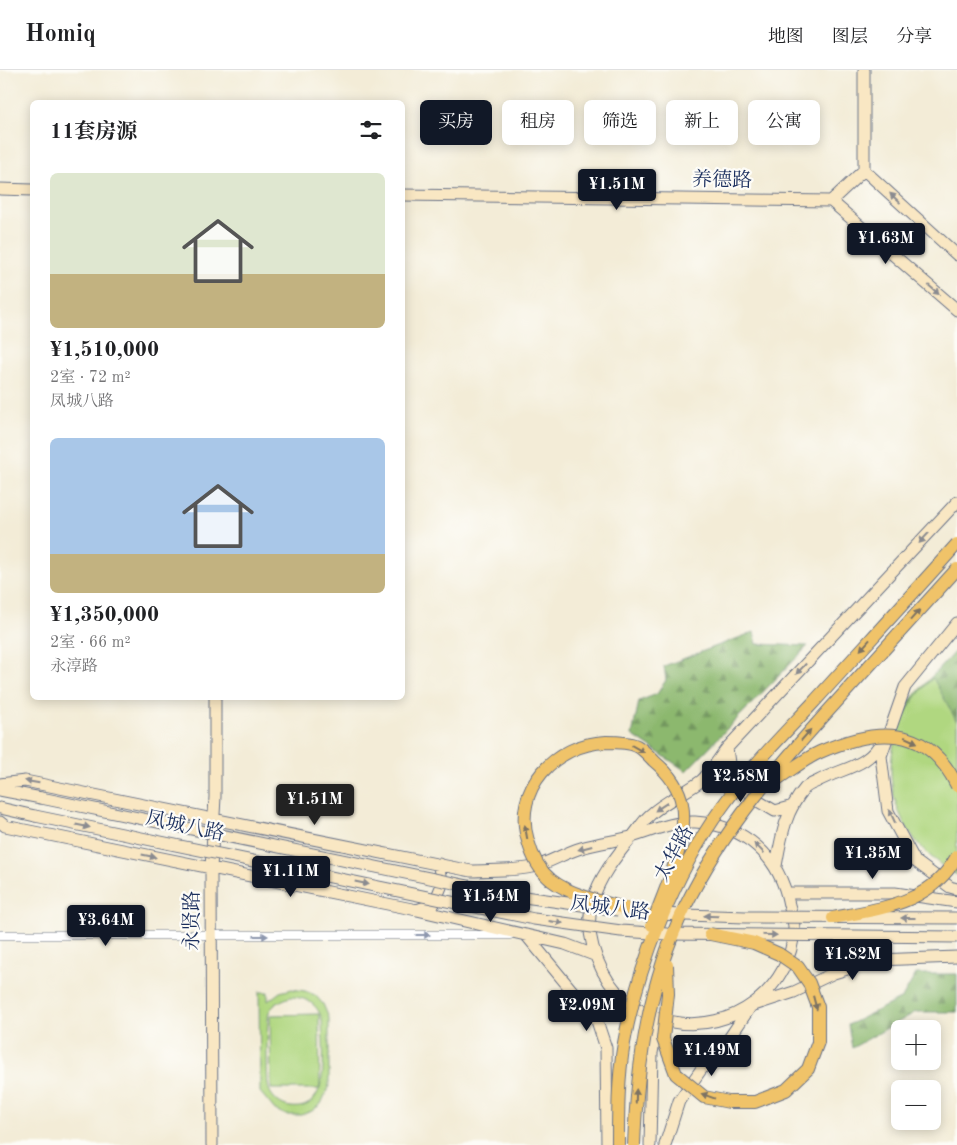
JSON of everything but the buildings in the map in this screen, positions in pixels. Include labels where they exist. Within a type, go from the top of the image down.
[{"type":"main road","name":"太华路","points":[[618,1145],[618,1104],[624,1044],[652,945],[684,871],[722,807],[778,740],[957,544]]},
{"type":"main road","name":"太华路","points":[[634,1145],[636,1088],[647,1018],[666,954],[685,907],[713,856],[755,793],[957,569]]},
{"type":"main road","points":[[755,793],[819,753],[870,735],[905,737],[926,747],[943,762],[957,786]]},
{"type":"main road","points":[[642,976],[644,946],[681,840],[682,804],[670,775],[637,746],[614,742],[590,743],[559,756],[541,771],[530,787],[525,807],[525,832],[533,858],[552,880],[575,891],[644,913]]},
{"type":"main road","points":[[833,918],[891,906],[924,893],[948,872],[957,856]]},
{"type":"main road","points":[[666,954],[668,994],[663,1039],[676,1074],[704,1097],[729,1102],[755,1102],[786,1090],[808,1069],[818,1042],[818,1007],[809,983],[798,967],[779,954],[754,944],[710,934]]},
{"type":"street","points":[[864,70],[864,170],[832,201],[957,310]]},
{"type":"street","points":[[864,170],[957,255]]},
{"type":"street","points":[[0,189],[30,190]]},
{"type":"street","name":"养德路","points":[[405,195],[832,201]]},
{"type":"street","points":[[957,502],[727,748],[702,780],[650,815],[610,863],[595,891],[589,923],[594,955],[608,983],[630,1005],[658,1020],[690,1025],[722,1021],[751,1006],[794,992],[834,973],[877,960],[957,958]]},
{"type":"street","points":[[957,623],[905,687],[882,756],[888,811],[915,861],[950,887],[957,889]]},
{"type":"street","name":"永贤路","points":[[212,1145],[211,869],[215,700]]},
{"type":"street","points":[[776,866],[785,819],[806,787],[832,773],[858,766],[878,748],[894,718]]},
{"type":"street","points":[[727,748],[730,771],[756,800],[775,811],[793,806]]},
{"type":"street","name":"凤城八路","points":[[0,784],[25,781],[472,871],[532,867],[581,848],[632,837],[662,826],[694,822],[726,828],[754,843],[776,866],[784,881],[794,927],[788,958],[773,985],[751,1006]]},
{"type":"street","name":"凤城八路","points":[[0,790],[517,896],[587,907],[679,916],[957,918]]},
{"type":"street","name":"凤城八路","points":[[0,808],[534,919],[622,931],[957,938]]},
{"type":"street","name":"凤城八路","points":[[0,822],[4,826],[417,910],[565,944],[594,955]]},
{"type":"street","points":[[417,910],[434,904],[441,887],[439,864]]},
{"type":"street","points":[[787,892],[895,893],[957,902]]},
{"type":"street","points":[[0,935],[526,935],[597,1021],[606,1048],[607,1145]]},
{"type":"street","points":[[665,1145],[679,1101],[705,1064],[726,1043],[751,1006]]},
{"type":"street","points":[[650,1145],[652,1053],[658,1020]]},
{"type":"green space","points":[[754,632],[757,644],[808,646],[686,771],[632,735],[639,701],[657,694],[666,680],[664,666]]},
{"type":"green space","points":[[957,649],[957,775],[893,733],[899,712]]},
{"type":"green space","points":[[933,678],[957,722],[957,875],[931,857],[911,835],[898,810],[892,783],[892,756],[899,728],[912,702]]},
{"type":"green space","points":[[916,974],[957,974],[957,1012],[916,1012],[902,1020],[891,1020],[891,1026],[852,1048],[848,1025],[902,998]]},
{"type":"green space","points":[[292,989],[315,995],[323,1004],[329,1018],[329,1086],[321,1104],[312,1111],[301,1115],[286,1115],[275,1110],[260,1092],[259,992],[268,992],[268,1001],[280,992]],"holes":[[[290,997],[301,998],[311,1002],[318,1010],[322,1020],[323,1060],[319,1089],[314,1099],[304,1106],[291,1107],[277,1101],[272,1095],[268,1084],[267,1063],[269,1012],[278,1003]]]},
{"type":"green space","points":[[319,1014],[320,1089],[271,1089],[270,1015]]}]
